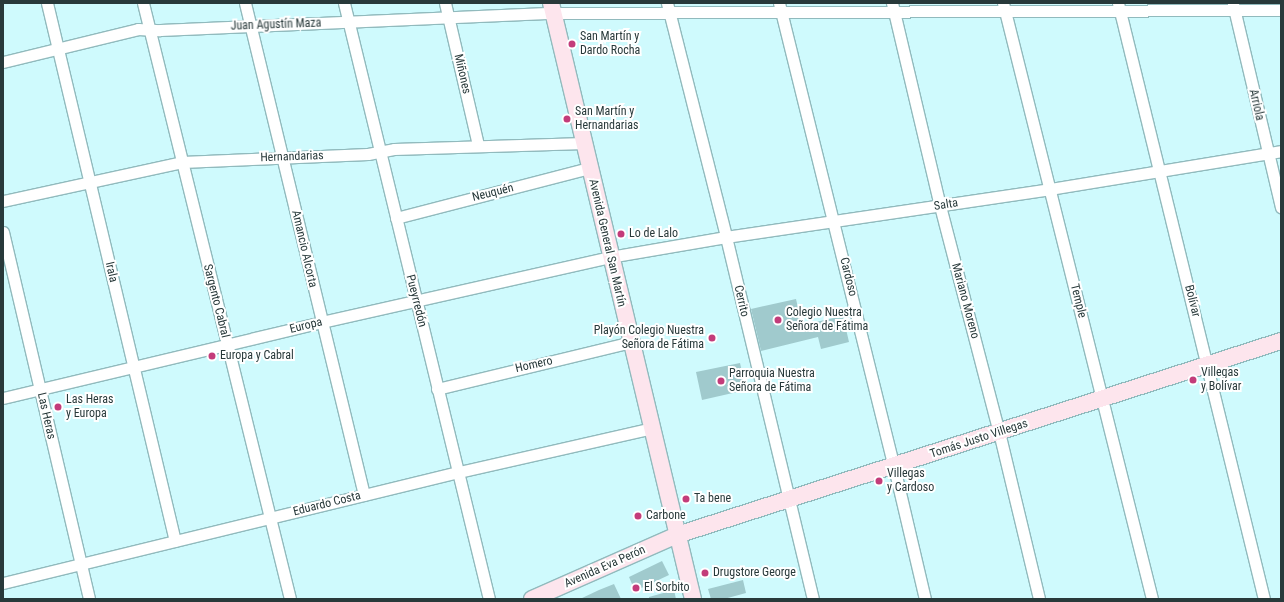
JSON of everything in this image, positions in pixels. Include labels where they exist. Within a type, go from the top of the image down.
[{"type":"main road","name":"Avenida General San Martín","points":[[552,8],[610,257],[632,342],[693,599]]},
{"type":"main road","name":"Tomás Justo Villegas","points":[[677,535],[1103,400],[1207,364],[1281,341]]},
{"type":"main road","name":"Avenida Eva Perón","points":[[532,599],[677,535]]},
{"type":"street","name":"Irala","points":[[47,3],[175,541]]},
{"type":"street","name":"Sargento Cabral","points":[[143,3],[226,346],[290,599]]},
{"type":"street","name":"Amancio Alcorta","points":[[245,3],[364,495]]},
{"type":"street","name":"Pueyrredón","points":[[344,3],[489,599]]},
{"type":"street","name":"Miñones","points":[[445,3],[478,145]]},
{"type":"street","name":"Juan Agustín Maza","points":[[3,62],[138,29],[149,30],[449,18],[552,8],[1004,8],[1119,6],[1233,7],[1281,10]]},
{"type":"street","name":"Bolívar","points":[[1119,6],[1264,599]]},
{"type":"street","name":"Mariano Moreno","points":[[893,7],[940,206],[999,432],[1039,599]]},
{"type":"street","name":"Arriola","points":[[1233,7],[1281,207]]},
{"type":"street","name":"Cerrito","points":[[668,8],[726,237],[813,599]]},
{"type":"street","name":"Cardoso","points":[[780,8],[834,221],[925,599]]},
{"type":"street","name":"Temple","points":[[1004,8],[1152,599]]},
{"type":"street","name":"Hernandarias","points":[[3,201],[89,181],[182,162],[368,154],[394,148],[584,143]]},
{"type":"street","name":"Salta","points":[[610,257],[726,237],[1050,189],[1267,152],[1281,151]]},
{"type":"street","name":"Neuquén","points":[[396,218],[590,168]]},
{"type":"street","name":"Las Heras","points":[[3,232],[89,599]]},
{"type":"street","name":"Europa","points":[[3,398],[322,322],[610,257]]},
{"type":"street","name":"Homero","points":[[437,389],[632,342]]},
{"type":"street","name":"Eduardo Costa","points":[[3,583],[459,472],[652,428]]},
{"type":"building","name":"Colegio Nuestra Señora de Fátima","points":[[796,299],[802,325],[843,316],[849,342],[821,349],[818,337],[761,351],[751,309]]},
{"type":"building","name":"Parroquia Nuestra Señora de Fátima","points":[[740,363],[746,390],[702,400],[696,372]]},
{"type":"building","points":[[662,561],[669,575],[635,591],[629,577]]},
{"type":"building","points":[[743,580],[746,593],[724,599],[711,599],[708,589]]},
{"type":"building","points":[[614,584],[621,599],[580,599],[599,590]]},
{"type":"building","points":[[674,590],[676,599],[649,599],[649,597]]},
{"type":"place","name":"San Martín y Dardo Rocha","points":[[572,44]]},
{"type":"place","name":"San Martín y Hernandarias","points":[[567,119]]},
{"type":"place","name":"Lo de Lalo","points":[[621,234]]},
{"type":"place","name":"Colegio Nuestra Señora de Fátima","points":[[778,320]]},
{"type":"place","name":"Playón Colegio Nuestra Señora de Fátima","points":[[712,338]]},
{"type":"place","name":"Europa y Cabral","points":[[212,356]]},
{"type":"place","name":"Villegas y Bolívar","points":[[1193,380]]},
{"type":"place","name":"Parroquia Nuestra Señora de Fátima","points":[[721,381]]},
{"type":"place","name":"Las Heras y Europa","points":[[58,407]]},
{"type":"place","name":"Villegas y Cardoso","points":[[879,481]]},
{"type":"place","name":"Ta bene","points":[[686,499]]},
{"type":"place","name":"Carbone","points":[[638,516]]},
{"type":"place","name":"Drugstore George","points":[[705,573]]},
{"type":"place","name":"El Sorbito","points":[[636,588]]}]
